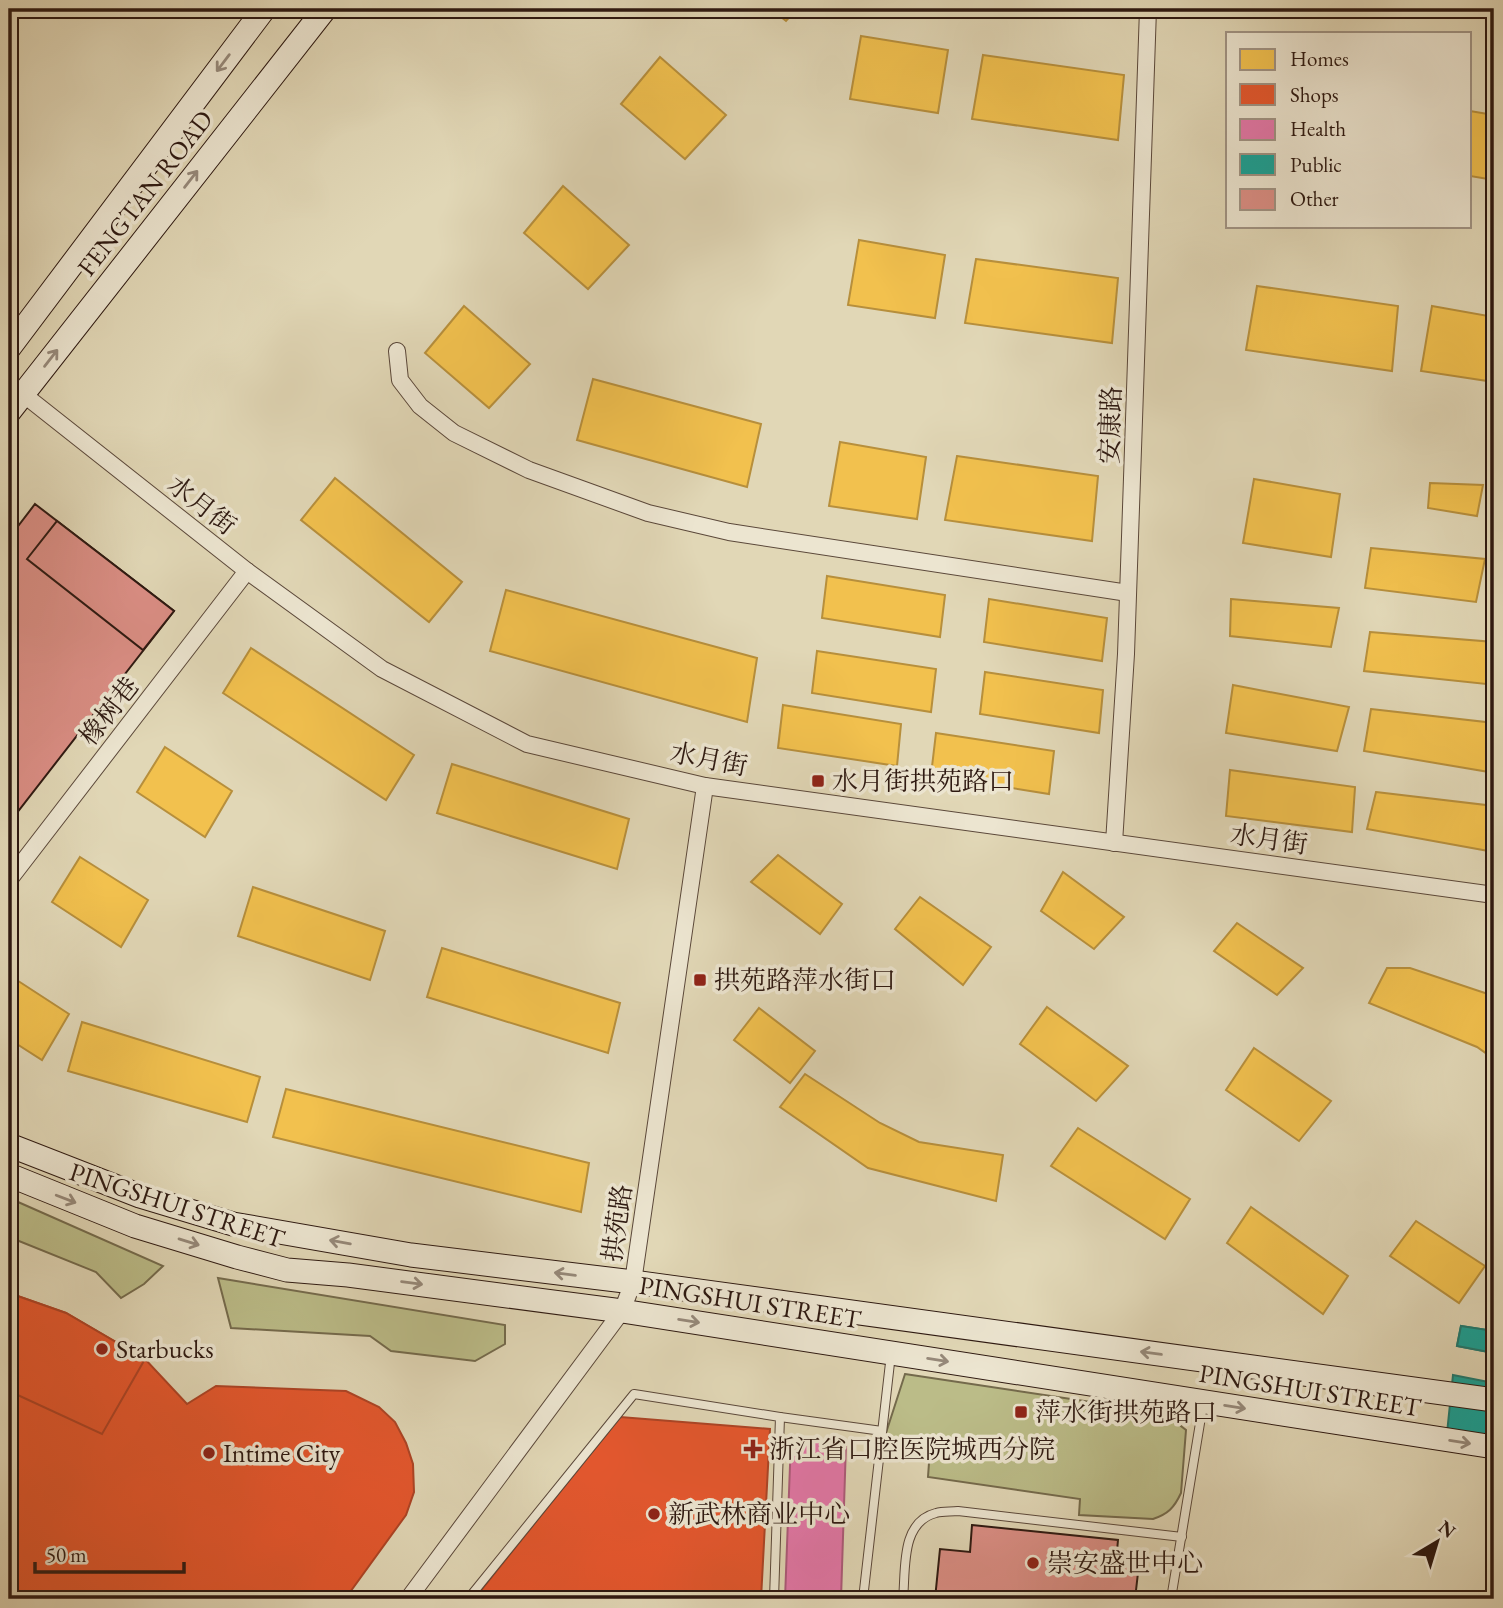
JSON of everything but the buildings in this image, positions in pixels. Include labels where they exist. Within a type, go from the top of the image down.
[{"type":"main road","name":"FENGTAN ROAD","points":[[9,348],[264,9]]},
{"type":"main road","name":"FENGTAN ROAD","points":[[16,403],[325,9]]},
{"type":"main road","name":"PINGSHUI STREET","points":[[9,1145],[140,1196],[233,1224],[411,1255],[633,1282],[1494,1400]]},
{"type":"main road","name":"PINGSHUI STREET","points":[[9,1175],[135,1226],[287,1269],[622,1311],[1494,1447]]},
{"type":"street","name":"安康路","points":[[1114,843],[1128,593],[1148,9]]},
{"type":"street","points":[[397,351],[400,380],[420,406],[454,433],[529,470],[648,513],[729,532],[1128,593]]},
{"type":"street","name":"水月街","points":[[16,403],[382,668],[527,744],[705,786],[1494,895]]},
{"type":"street","name":"橡树巷","points":[[9,880],[247,571]]},
{"type":"street","name":"拱苑路","points":[[408,1599],[622,1311],[633,1282],[705,786]]},
{"type":"lane","points":[[863,1599],[891,1354]]},
{"type":"lane","points":[[468,1599],[634,1394],[882,1431]]},
{"type":"lane","points":[[1171,1599],[1204,1402]]},
{"type":"lane","points":[[774,1599],[780,1417]]},
{"type":"lane","points":[[903,1599],[910,1535],[918,1522],[935,1513],[958,1511],[1182,1537]]},
{"type":"green space","points":[[9,1198],[163,1266],[144,1284],[121,1298],[96,1272],[9,1237]]},
{"type":"green space","points":[[218,1278],[505,1325],[505,1344],[475,1361],[391,1351],[370,1336],[231,1328]]},
{"type":"green space","points":[[905,1374],[1164,1413],[1186,1430],[1181,1493],[1170,1510],[1153,1519],[1079,1515],[1080,1499],[928,1477],[930,1449],[885,1436]]},
{"type":"place","name":"水月街拱苑路口","points":[[818,781]]},
{"type":"place","name":"拱苑路萍水街口","points":[[700,980]]},
{"type":"place","name":"Starbucks","points":[[102,1349]]},
{"type":"place","name":"萍水街拱苑路口","points":[[1021,1412]]},
{"type":"place","name":"浙江省口腔医院城西分院","points":[[753,1449]]},
{"type":"place","name":"Intime City","points":[[209,1453]]},
{"type":"place","name":"新武林商业中心","points":[[654,1514]]},
{"type":"place","name":"崇安盛世中心","points":[[1033,1563]]}]
